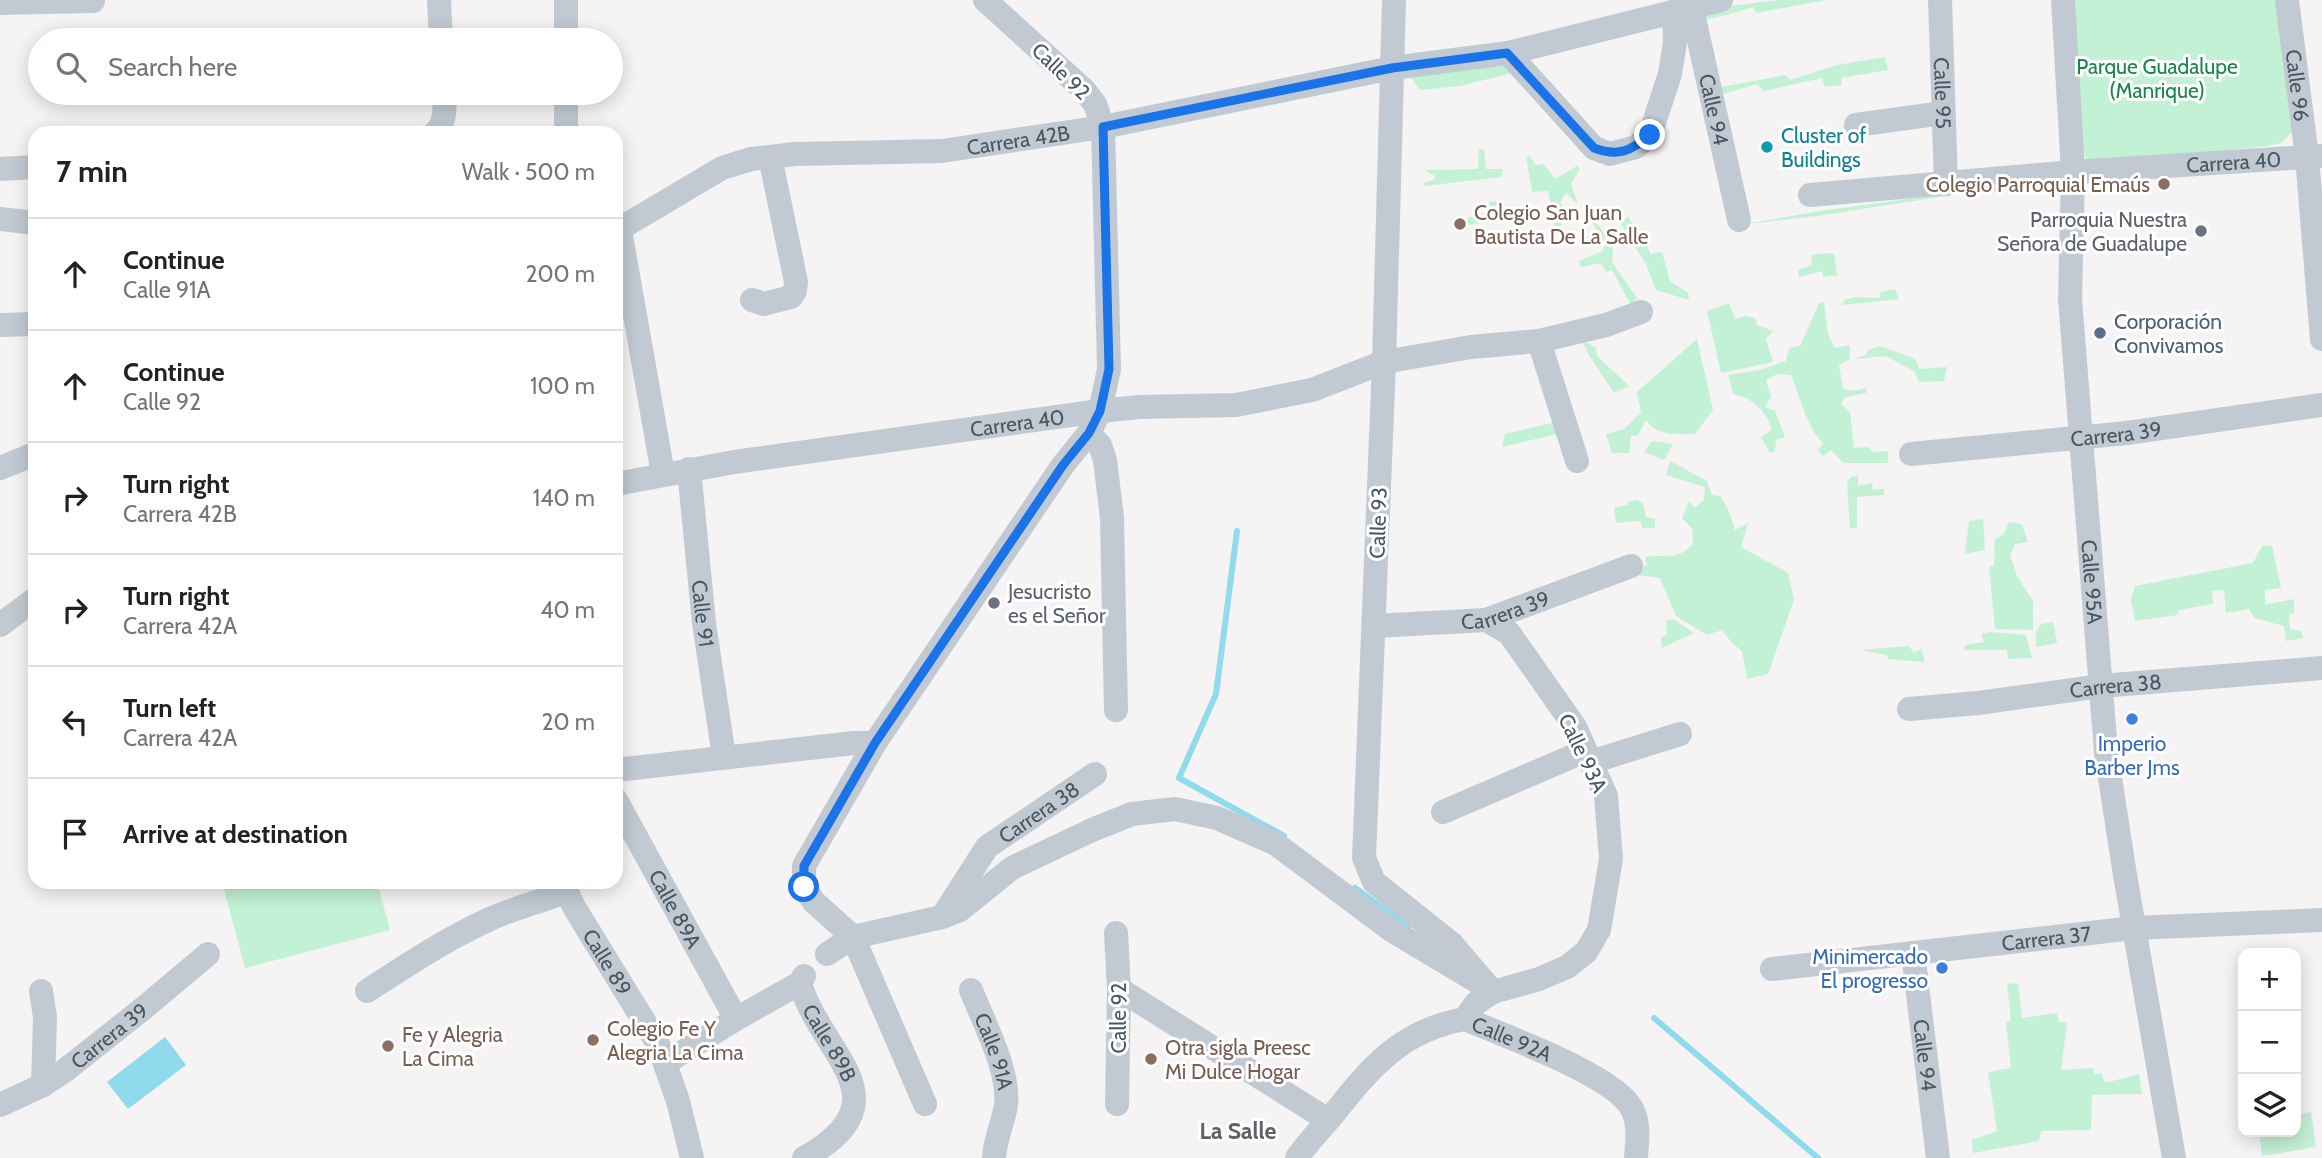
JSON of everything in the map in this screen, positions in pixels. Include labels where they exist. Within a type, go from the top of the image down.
[{"type":"street","points":[[439,0],[440,28]]},
{"type":"street","points":[[565,0],[566,28]]},
{"type":"street","name":"Calle 92","points":[[985,0],[1084,90],[1094,104],[1103,127],[1109,369],[1095,422]]},
{"type":"street","name":"Calle 93","points":[[1394,0],[1384,362],[1364,858],[1374,881],[1452,944],[1491,989]]},
{"type":"street","name":"Carrera 42B","points":[[623,227],[722,167],[751,159],[795,154],[942,151],[1103,127],[1392,68],[1507,53],[1685,6],[1721,0]]},
{"type":"street","name":"Calle 95","points":[[1940,0],[1942,113],[1947,184]]},
{"type":"street","name":"Calle 95A","points":[[2063,0],[2073,172],[2070,299],[2106,752],[2174,1158]]},
{"type":"street","name":"Calle 96","points":[[2287,0],[2315,157],[2322,339]]},
{"type":"street","points":[[0,3],[93,1]]},
{"type":"street","points":[[1507,53],[1594,148],[1610,154],[1636,147],[1650,135],[1670,74],[1685,6]]},
{"type":"street","name":"Calle 94","points":[[1685,6],[1739,220]]},
{"type":"street","points":[[440,126],[445,105]]},
{"type":"street","points":[[566,105],[566,126]]},
{"type":"street","points":[[1856,125],[1942,113]]},
{"type":"street","points":[[752,300],[764,304],[791,297],[795,291],[796,282],[771,157]]},
{"type":"street","name":"Carrera 40","points":[[1810,195],[2073,172],[2315,157]]},
{"type":"street","points":[[0,169],[28,167]]},
{"type":"street","points":[[0,219],[28,222]]},
{"type":"street","points":[[623,257],[663,474]]},
{"type":"street","name":"Carrera 40","points":[[623,483],[689,469],[1095,422],[1139,407],[1236,405],[1312,390],[1384,362],[1471,347],[1539,341],[1606,325],[1641,312]]},
{"type":"street","points":[[0,325],[28,324]]},
{"type":"street","points":[[1539,341],[1577,461]]},
{"type":"street","name":"Carrera 39","points":[[1911,454],[2080,438],[2322,405]]},
{"type":"street","points":[[1095,422],[1105,460],[1112,518],[1116,710]]},
{"type":"street","points":[[925,1104],[853,937],[814,902],[804,887],[804,866],[875,743],[1095,422]]},
{"type":"street","points":[[0,468],[28,457]]},
{"type":"street","name":"Calle 91","points":[[689,469],[704,623],[724,757]]},
{"type":"street","name":"Carrera 39","points":[[1374,626],[1486,620],[1631,566]]},
{"type":"street","points":[[0,625],[28,604]]},
{"type":"street","name":"Calle 93A","points":[[1486,620],[1509,633],[1575,727],[1606,796],[1611,859],[1599,930],[1586,952],[1567,967],[1539,979],[1491,989]]},
{"type":"street","name":"Carrera 38","points":[[1909,709],[1978,703],[2101,686],[2322,668]]},
{"type":"street","points":[[1443,812],[1588,756],[1680,734]]},
{"type":"street","points":[[623,769],[854,743],[875,743]]},
{"type":"street","name":"Carrera 38","points":[[942,917],[987,847],[1095,774]]},
{"type":"street","points":[[827,954],[853,937],[942,917],[960,910],[1012,868],[1092,830],[1132,814],[1175,809],[1217,818],[1276,844],[1391,930],[1491,989],[1476,1003],[1465,1019]]},
{"type":"street","name":"Calle 89A","points":[[623,813],[736,1019]]},
{"type":"street","points":[[367,991],[439,945],[492,918],[562,889]]},
{"type":"street","name":"Calle 89","points":[[568,889],[658,1044],[666,1063],[692,1158]]},
{"type":"street","name":"Carrera 37","points":[[1772,969],[2134,928],[2322,920]]},
{"type":"street","name":"Calle 92","points":[[1116,933],[1119,989],[1117,1104]]},
{"type":"street","name":"Calle 94","points":[[1913,953],[1938,1158]]},
{"type":"street","name":"Carrera 39","points":[[0,1105],[43,1085],[145,1007],[208,954]]},
{"type":"street","name":"Calle 89B","points":[[736,1019],[802,979],[805,999],[851,1078],[856,1095],[853,1111],[844,1129],[804,1158]]},
{"type":"street","points":[[1119,989],[1328,1120]]},
{"type":"street","name":"Calle 91A","points":[[971,990],[1004,1082],[1006,1103],[995,1146],[995,1158]]},
{"type":"street","points":[[41,991],[45,1017],[43,1085]]},
{"type":"street","points":[[666,1063],[736,1019]]},
{"type":"street","name":"Calle 92A","points":[[1297,1158],[1364,1076],[1389,1052],[1448,1022],[1465,1019],[1578,1068],[1620,1094],[1632,1109],[1637,1128],[1636,1158]]},
{"type":"green space","points":[[1779,0],[1827,0],[1756,13],[1753,7],[1703,20],[1707,9]]},
{"type":"green space","name":"Parque Guadalupe (Manrique)","points":[[2074,0],[2280,0],[2294,130],[2281,143],[2267,146],[2098,164],[2087,160],[2079,142]]},
{"type":"green space","points":[[1885,57],[1888,70],[1841,78],[1842,85],[1825,87],[1822,78],[1764,91],[1757,84],[1720,95],[1721,87],[1785,75],[1790,80],[1837,65]]},
{"type":"green space","points":[[1506,62],[1512,73],[1460,86],[1420,90],[1411,78],[1464,64]]},
{"type":"green space","points":[[1479,149],[1484,149],[1486,169],[1503,169],[1501,177],[1424,186],[1424,183],[1434,180],[1435,176],[1425,170],[1478,169]]},
{"type":"green space","points":[[1526,156],[1530,156],[1536,165],[1544,164],[1555,179],[1577,166],[1580,169],[1571,184],[1578,204],[1566,193],[1560,203],[1571,214],[1562,219],[1561,229],[1556,236],[1548,191],[1532,192]]},
{"type":"green space","points":[[2062,178],[1824,215],[1739,225],[1827,210]]},
{"type":"green space","points":[[1499,201],[1502,220],[1468,225],[1467,218],[1488,213],[1489,202]]},
{"type":"green space","points":[[1586,212],[1600,227],[1613,248],[1612,262],[1637,298],[1631,305],[1612,270],[1606,272],[1601,263],[1581,267],[1579,261],[1603,251],[1605,244]]},
{"type":"green space","points":[[1628,216],[1640,240],[1646,241],[1650,254],[1662,252],[1670,281],[1688,293],[1689,300],[1656,290],[1646,264],[1621,224]]},
{"type":"green space","points":[[1834,254],[1837,275],[1823,277],[1822,271],[1799,277],[1798,270],[1812,265],[1811,255]]},
{"type":"green space","points":[[1895,289],[1899,299],[1843,305],[1844,300],[1856,297],[1879,298],[1881,292]]},
{"type":"green space","points":[[1824,302],[1828,334],[1835,348],[1850,345],[1850,359],[1839,365],[1843,388],[1851,391],[1867,388],[1866,393],[1845,397],[1841,404],[1850,412],[1854,448],[1869,447],[1872,452],[1888,451],[1888,463],[1843,463],[1831,450],[1823,456],[1818,450],[1823,443],[1808,420],[1791,375],[1777,374],[1766,380],[1771,397],[1765,407],[1775,411],[1785,437],[1776,440],[1775,451],[1770,453],[1761,437],[1772,430],[1766,417],[1758,406],[1733,394],[1728,375],[1759,370],[1786,361],[1789,348],[1800,346],[1819,303]]},
{"type":"green space","points":[[1729,303],[1735,319],[1745,316],[1755,318],[1757,325],[1773,331],[1766,339],[1773,362],[1721,373],[1707,311]]},
{"type":"green space","points":[[1697,339],[1713,410],[1695,434],[1662,432],[1646,420],[1638,435],[1631,436],[1629,453],[1612,453],[1606,434],[1624,429],[1641,413],[1637,392]]},
{"type":"green space","points":[[1582,340],[1596,348],[1597,356],[1629,386],[1614,393]]},
{"type":"green space","points":[[1880,346],[1915,359],[1919,369],[1947,367],[1944,381],[1919,382],[1915,372],[1886,356],[1853,359]]},
{"type":"green space","points":[[1561,421],[1562,433],[1502,447],[1505,434]]},
{"type":"green space","points":[[1653,441],[1673,444],[1664,460],[1644,452]]},
{"type":"green space","points":[[1670,461],[1707,481],[1712,495],[1720,496],[1728,509],[1735,530],[1748,523],[1741,547],[1788,573],[1794,600],[1768,674],[1747,679],[1742,651],[1722,630],[1707,635],[1676,616],[1660,578],[1638,575],[1637,569],[1647,565],[1645,557],[1676,555],[1693,544],[1692,528],[1682,518],[1689,501],[1695,508],[1704,500],[1705,487],[1666,475]]},
{"type":"green space","points":[[1858,475],[1858,486],[1872,483],[1873,490],[1884,489],[1884,495],[1857,497],[1857,527],[1850,529],[1847,483],[1851,477]]},
{"type":"green space","points":[[1636,500],[1643,503],[1646,517],[1655,519],[1655,528],[1643,528],[1640,521],[1616,523],[1614,508]]},
{"type":"green space","points":[[1983,519],[1985,550],[1965,554],[1969,521]]},
{"type":"green space","points":[[2009,522],[2022,524],[2028,542],[2015,544],[2010,555],[2017,576],[2033,601],[2033,630],[1995,629],[1989,567],[1994,565],[1995,539],[2004,534]]},
{"type":"green space","points":[[2262,546],[2272,546],[2281,588],[2265,590],[2265,605],[2294,599],[2294,613],[2289,614],[2290,629],[2301,631],[2303,638],[2286,641],[2284,626],[2254,618],[2249,609],[2226,613],[2224,590],[2212,591],[2213,604],[2179,610],[2177,615],[2135,621],[2131,600],[2135,586],[2253,563]]},
{"type":"green space","points":[[1673,619],[1694,633],[1662,648],[1661,638],[1667,634],[1666,621]]},
{"type":"green space","points":[[2053,622],[2057,643],[2036,647],[2036,632],[2041,624]]},
{"type":"green space","points":[[1991,632],[2026,635],[2032,658],[2008,659],[2007,650],[1964,650],[1965,645],[1984,642],[1981,634]]},
{"type":"green space","points":[[1909,646],[1914,653],[1921,649],[1925,662],[1888,659],[1887,655],[1860,650]]},
{"type":"green space","points":[[224,889],[379,889],[390,930],[245,968]]},
{"type":"green space","points":[[2007,983],[2018,984],[2022,1018],[2057,1013],[2059,1022],[2067,1022],[2061,1070],[2093,1068],[2095,1074],[2101,1073],[2105,1083],[2139,1074],[2142,1094],[2092,1095],[2091,1130],[2041,1131],[2039,1141],[1973,1153],[1972,1140],[1997,1131],[1988,1072],[2011,1068],[2006,1023],[2011,1020]]},
{"type":"green space","points":[[2311,1112],[2316,1147],[2262,1156],[2260,1137],[2301,1137],[2301,1114]]},
{"type":"water","points":[[165,1037],[186,1065],[128,1109],[107,1082]]},
{"type":"waterway","points":[[1237,531],[1216,694],[1179,778],[1284,836]]},
{"type":"waterway","points":[[1355,888],[1408,927]]},
{"type":"waterway","points":[[1654,1018],[1818,1158]]},
{"type":"place","name":"Cluster of Buildings","points":[[1767,147]]},
{"type":"place","name":"Colegio Parroquial Emaús","points":[[2164,184]]},
{"type":"place","name":"Colegio San Juan Bautista De La Salle","points":[[1460,224]]},
{"type":"place","name":"Parroquia Nuestra Señora de Guadalupe","points":[[2201,231]]},
{"type":"place","name":"Corporación Convivamos","points":[[2100,333]]},
{"type":"place","name":"Jesucristo es el Señor","points":[[994,603]]},
{"type":"place","name":"Imperio Barber Jms","points":[[2132,719]]},
{"type":"place","name":"Minimercado El progresso","points":[[1942,968]]},
{"type":"place","name":"Colegio Fe Y Alegria La Cima","points":[[593,1040]]},
{"type":"place","name":"Fe y Alegria La Cima","points":[[388,1046]]},
{"type":"place","name":"Otra sigla Preesc Mi Dulce Hogar","points":[[1151,1059]]},
{"type":"district","name":"La Salle","points":[[1238,1131]]},
{"type":"route","points":[[804,887],[804,866],[875,743],[1063,465],[1089,433],[1100,411],[1109,369],[1103,127],[1392,68],[1507,53],[1594,148],[1610,154],[1636,147],[1650,135]]}]
